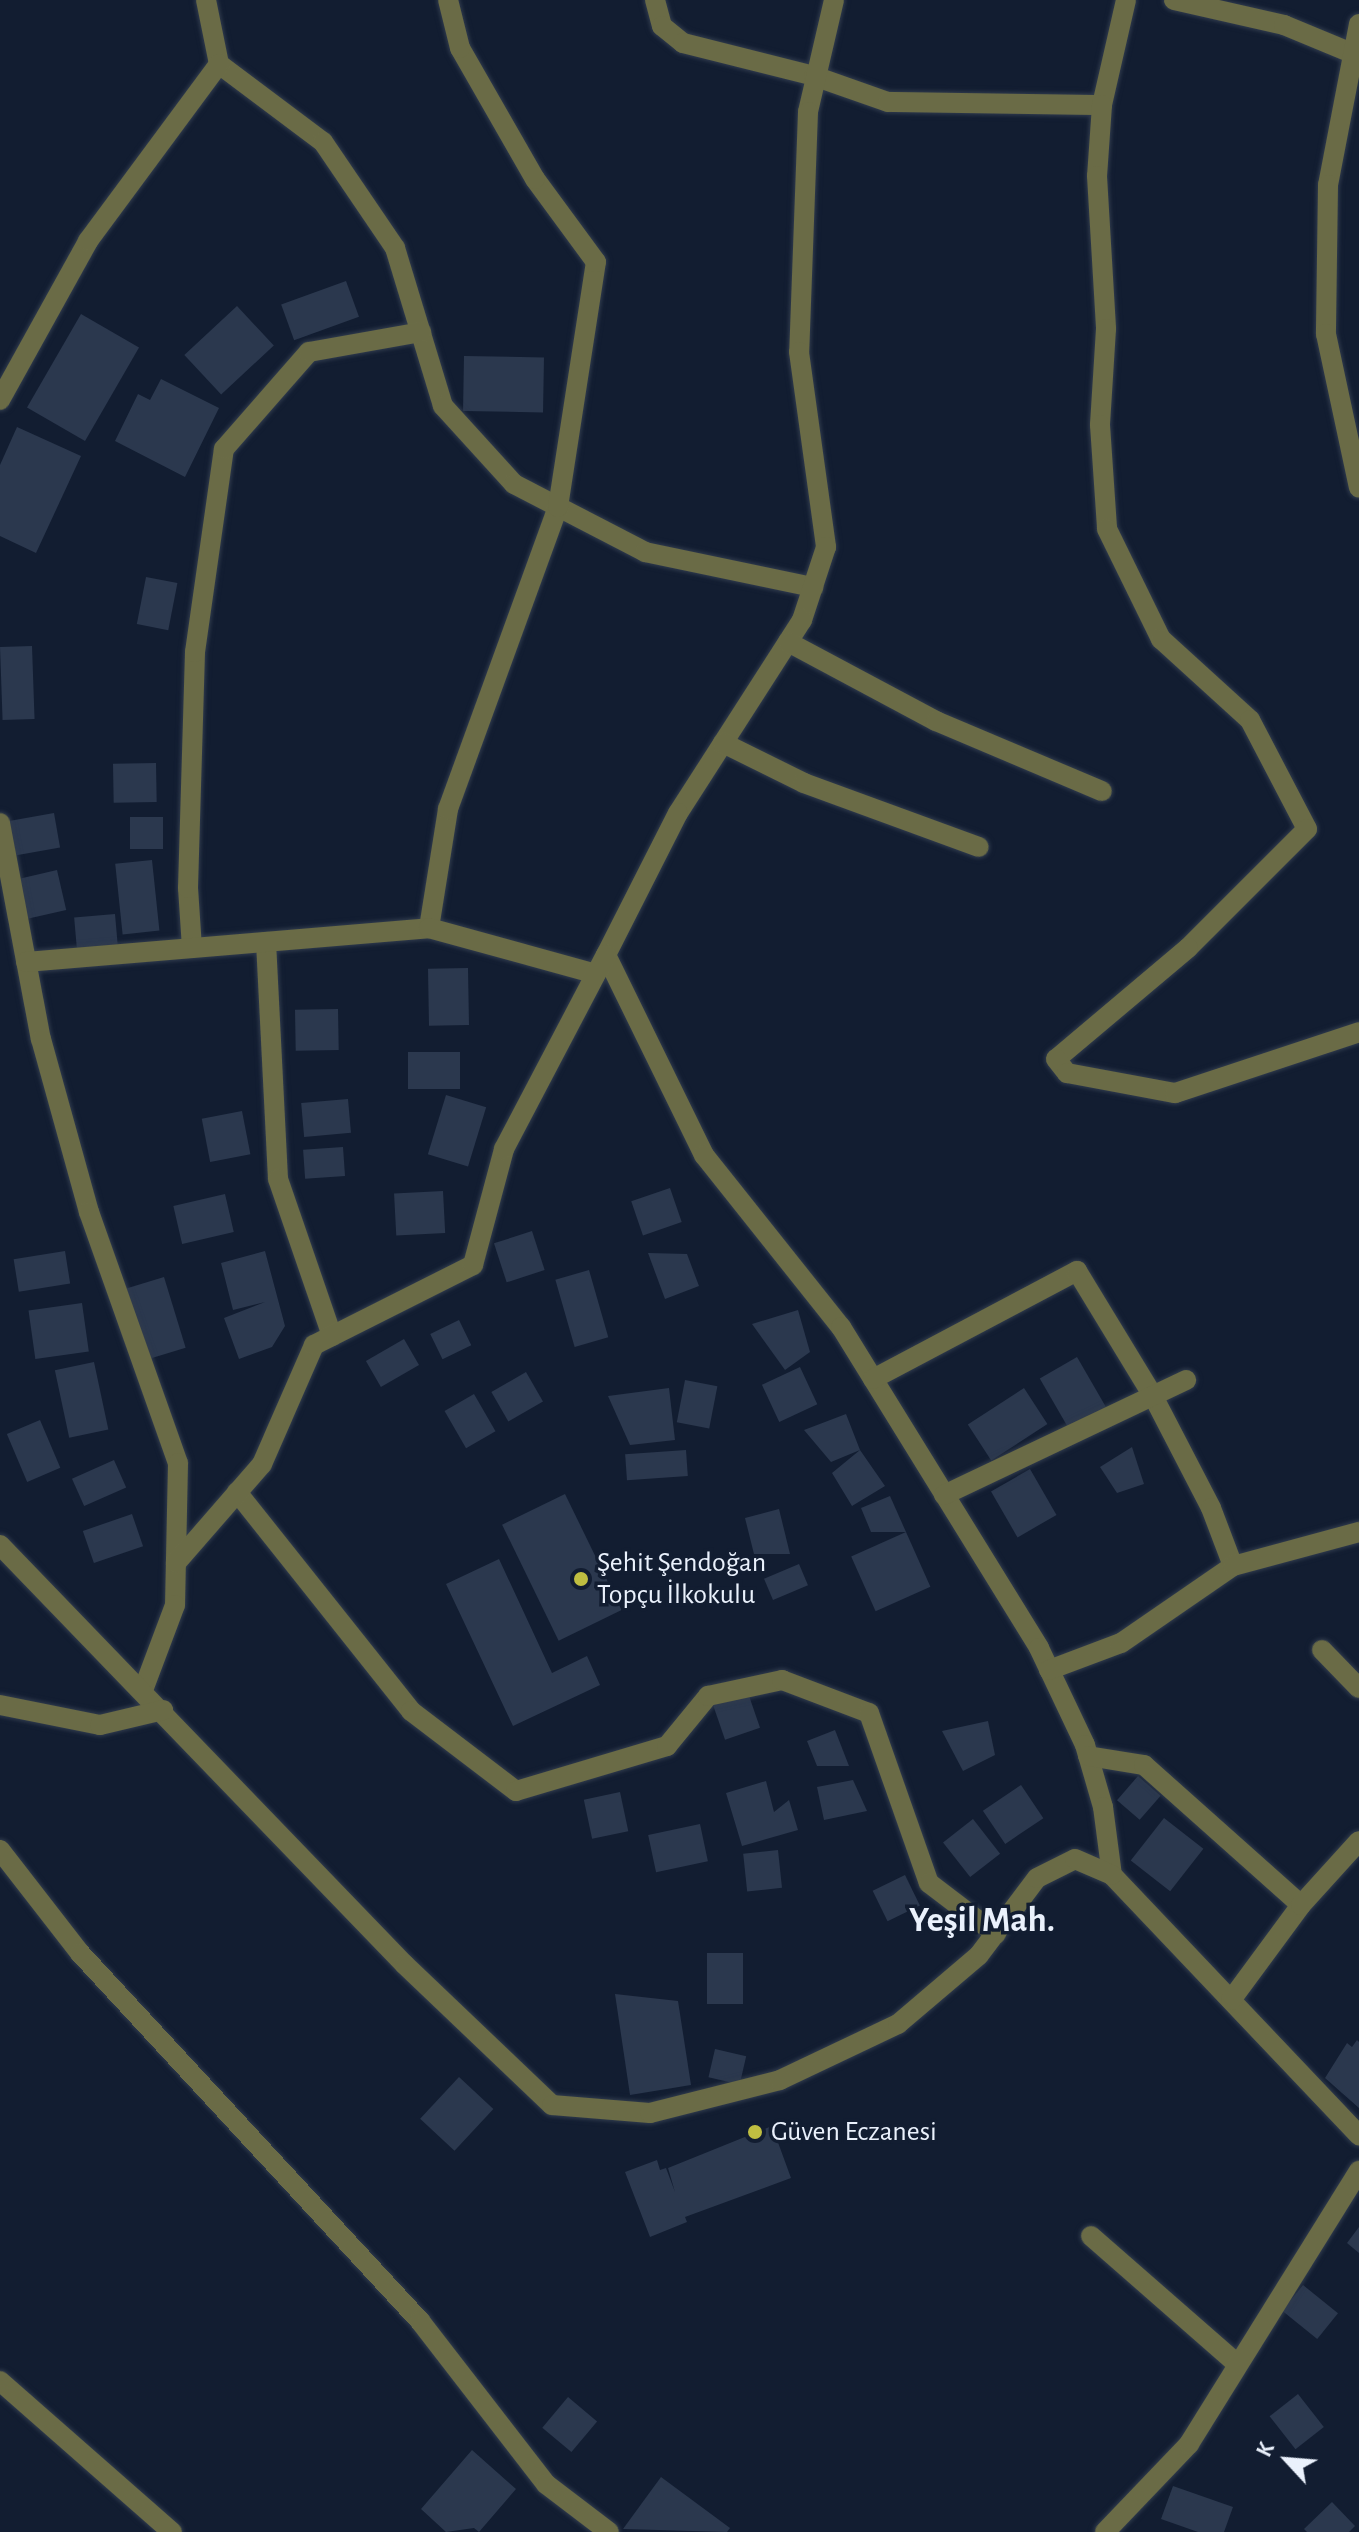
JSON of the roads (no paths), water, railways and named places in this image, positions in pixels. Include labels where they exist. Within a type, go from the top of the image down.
[{"type":"street","points":[[206,0],[219,64],[323,142],[395,248],[443,406],[514,484],[645,552],[813,587]]},
{"type":"street","points":[[429,928],[448,809],[558,507],[596,262],[535,179],[460,48],[448,0]]},
{"type":"street","points":[[655,0],[662,26],[675,40],[814,76],[888,102],[1102,105]]},
{"type":"street","points":[[176,1563],[262,1464],[314,1345],[473,1265],[504,1149],[678,813],[788,642],[813,587],[826,547],[799,352],[803,173],[814,76],[834,0]]},
{"type":"street","points":[[1126,0],[1102,105],[1097,176],[1106,329],[1100,425],[1107,529],[1161,639],[1250,720],[1307,829],[1188,948],[1056,1059],[1067,1073],[1175,1093],[1359,1032]]},
{"type":"street","points":[[1174,0],[1284,25],[1357,56]]},
{"type":"street","points":[[1359,24],[1357,56],[1328,185],[1326,334],[1359,488]]},
{"type":"street","points":[[0,400],[88,241],[219,64]]},
{"type":"street","points":[[192,948],[188,888],[195,652],[224,449],[309,352],[421,332]]},
{"type":"street","points":[[788,642],[936,721],[1102,791]]},
{"type":"street","points":[[723,743],[804,783],[979,847]]},
{"type":"street","points":[[0,823],[41,1039],[89,1212],[178,1463],[175,1605],[143,1690]]},
{"type":"street","points":[[26,962],[429,928],[596,974]]},
{"type":"street","points":[[266,942],[278,1179],[332,1336]]},
{"type":"street","points":[[606,955],[704,1155],[841,1327],[1049,1670],[1088,1756],[1112,1875]]},
{"type":"street","points":[[873,1379],[1077,1271],[1153,1396],[1211,1508],[1233,1566]]},
{"type":"street","points":[[944,1495],[1186,1380]]},
{"type":"street","points":[[237,1492],[411,1711],[516,1791],[667,1746],[708,1696],[782,1680],[869,1713],[929,1883],[996,1934]]},
{"type":"street","points":[[1049,1670],[1121,1643],[1233,1566],[1359,1532]]},
{"type":"street","points":[[0,1545],[163,1710],[405,1965],[552,2105],[650,2113],[780,2080],[898,2024],[979,1955],[1037,1878],[1075,1859],[1112,1875],[1359,2135]]},
{"type":"street","points":[[1322,1650],[1359,1688]]},
{"type":"street","points":[[0,1705],[100,1725],[163,1710]]},
{"type":"street","points":[[1088,1756],[1144,1765],[1301,1905]]},
{"type":"street","points":[[1231,2000],[1301,1905],[1359,1841]]},
{"type":"street","points":[[0,1850],[80,1953],[420,2321],[546,2484],[609,2532]]},
{"type":"street","points":[[0,1874],[23,1880]]},
{"type":"street","points":[[1105,2532],[1189,2444],[1359,2171]]},
{"type":"street","points":[[1091,2236],[1237,2364]]},
{"type":"street","points":[[0,2381],[172,2532]]},
{"type":"place","name":"Şehit Şendoğan Topçu İlkokulu","points":[[581,1579]]},
{"type":"place","name":"Güven Eczanesi","points":[[755,2132]]},
{"type":"district","name":"Yeşil Mah.","points":[[982,1921]]}]
